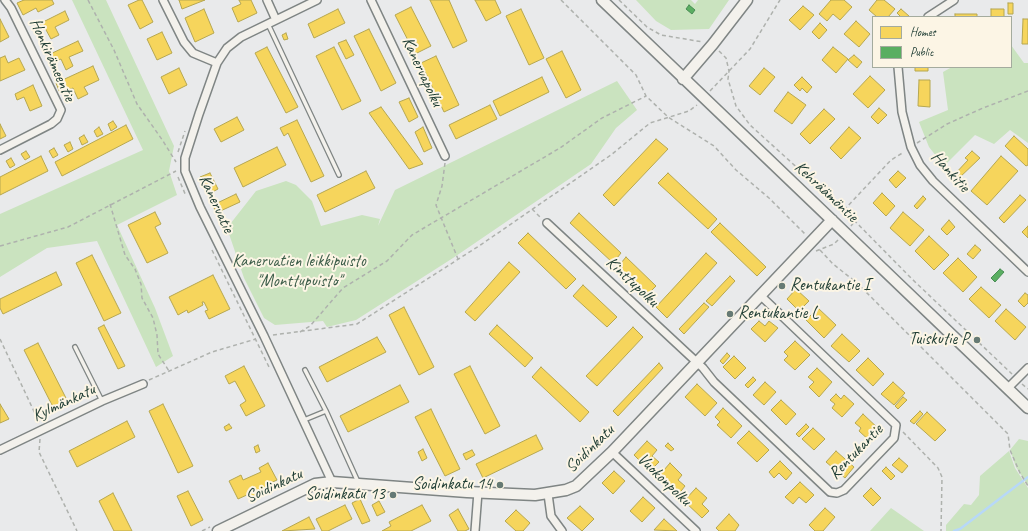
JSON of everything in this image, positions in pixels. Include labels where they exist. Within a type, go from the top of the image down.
[{"type":"street","name":"Honkirämeentie","points":[[0,150],[51,124],[57,119],[61,110],[12,8],[4,0]]},
{"type":"street","points":[[163,0],[184,42],[193,53],[217,63]]},
{"type":"street","points":[[267,0],[276,20]]},
{"type":"street","name":"Kanervatie","points":[[317,0],[233,42],[227,48],[217,63],[188,147],[185,158],[185,171],[200,207],[264,336],[332,482]]},
{"type":"street","name":"Kanervapolku","points":[[371,0],[445,156]]},
{"type":"street","name":"Kehräämöntie","points":[[602,0],[1028,408]]},
{"type":"street","points":[[683,79],[713,44],[746,0]]},
{"type":"street","points":[[930,16],[954,0]]},
{"type":"street","name":"Hankitie","points":[[898,68],[902,112],[911,147],[920,165],[933,181],[1028,272]]},
{"type":"street","name":"Soidinkatu","points":[[218,531],[315,484],[332,482],[478,492],[548,494],[576,486],[612,452],[760,296],[816,246],[832,220]]},
{"type":"street","name":"Kinttupolku","points":[[547,223],[696,363]]},
{"type":"street","name":"Rentukantie","points":[[696,363],[830,492],[837,493],[844,490],[894,438],[896,425],[760,296]]},
{"type":"street","points":[[1008,388],[1028,368]]},
{"type":"street","name":"Kylmänkatu","points":[[0,450],[102,401],[143,384]]},
{"type":"street","name":"Vuokonpolku","points":[[612,452],[696,531]]},
{"type":"street","points":[[475,531],[478,492]]},
{"type":"street","points":[[548,494],[551,516],[562,531]]},
{"type":"lane","points":[[268,24],[340,174]]},
{"type":"lane","points":[[75,347],[102,401]]},
{"type":"lane","points":[[305,370],[326,410],[360,484]]},
{"type":"lane","points":[[304,420],[326,410]]},
{"type":"path","points":[[88,0],[114,50],[137,104],[164,141],[176,162]]},
{"type":"path","points":[[561,0],[636,75],[646,96],[668,118],[714,146],[736,170],[769,198],[833,264],[857,283],[1008,434],[1010,450],[1020,473],[1028,486]]},
{"type":"path","points":[[619,0],[648,27],[661,35],[713,44],[726,58],[729,71],[728,79],[736,106],[745,120],[844,210],[912,279],[1028,390]]},
{"type":"path","points":[[710,91],[750,49],[780,0]]},
{"type":"path","points":[[844,210],[891,160],[911,147],[947,124],[983,108],[1028,91]]},
{"type":"path","points":[[300,332],[310,326],[343,288],[387,261],[412,235],[560,148],[602,118],[646,96]]},
{"type":"path","points":[[143,384],[212,352],[264,336],[358,324],[458,260],[611,155],[650,124],[689,111],[697,105]]},
{"type":"path","points":[[445,156],[442,186],[436,204],[458,260]]},
{"type":"path","points":[[0,246],[68,227],[176,171]]},
{"type":"path","points":[[110,204],[125,255],[135,269],[141,284],[142,298],[153,318],[157,335],[158,354],[169,371]]},
{"type":"path","points":[[532,209],[547,223]]},
{"type":"path","points":[[816,246],[834,244],[855,221]]},
{"type":"path","points":[[813,252],[816,246]]},
{"type":"path","points":[[896,425],[938,468],[942,477],[941,531]]},
{"type":"green space","points":[[72,0],[106,0],[174,146],[169,171],[177,195],[117,225],[155,308],[173,356],[156,367],[97,241],[47,248],[0,277],[0,214],[143,150]]},
{"type":"green space","points":[[636,0],[691,0],[695,4],[698,0],[729,0],[709,29],[671,30],[656,21]]},
{"type":"green space","points":[[1012,46],[1024,63],[1028,63],[1028,143],[1010,130],[994,144],[975,135],[944,166],[929,147],[919,122],[948,110],[943,72],[950,68],[1012,68]]},
{"type":"green space","name":"Kanervatien leikkipuisto \"Monttupuisto\"","points":[[617,81],[637,110],[616,128],[591,164],[453,258],[356,320],[327,327],[323,321],[275,325],[264,318],[244,278],[227,228],[256,191],[286,181],[296,185],[312,201],[321,226],[362,215],[380,219],[378,226],[395,190]]},
{"type":"green space","points":[[1019,439],[1028,441],[1028,486],[1016,467],[1010,450]]},
{"type":"green space","points":[[1009,451],[1015,468],[1028,488],[1028,531],[946,531],[946,525],[964,504],[971,505],[979,495],[980,476]]},
{"type":"green space","points":[[891,508],[924,531],[870,531]]},
{"type":"building: Homes","points":[[24,0],[52,0],[54,4],[38,12],[36,8],[23,15],[17,3]]},
{"type":"building: Homes","points":[[142,0],[153,22],[140,29],[128,5]]},
{"type":"building: Homes","points":[[179,0],[205,0],[182,9]]},
{"type":"building: Homes","points":[[239,0],[251,0],[257,13],[238,22],[232,8],[241,4]]},
{"type":"building: Homes","points":[[430,0],[449,0],[467,41],[453,48]]},
{"type":"building: Homes","points":[[475,0],[495,0],[501,13],[486,21]]},
{"type":"building: Homes","points":[[831,0],[844,0],[852,7],[840,20],[833,14],[827,21],[819,14]]},
{"type":"building: Homes","points":[[877,0],[884,0],[895,9],[889,16],[876,16],[869,10]]},
{"type":"building: Homes","points":[[1008,3],[1013,3],[1013,14],[1008,14]]},
{"type":"building: Homes","points":[[803,6],[814,15],[800,30],[789,20]]},
{"type":"building: Homes","points":[[411,7],[431,46],[415,54],[395,15]]},
{"type":"building: Homes","points":[[204,9],[214,33],[195,42],[185,18]]},
{"type":"building: Homes","points":[[338,9],[345,23],[314,38],[308,24]]},
{"type":"building: Homes","points":[[521,9],[544,58],[529,65],[506,16]]},
{"type":"building: Homes","points":[[901,9],[909,16],[900,16],[897,13]]},
{"type":"building: Homes","points":[[991,9],[1004,9],[1004,16],[991,16]]},
{"type":"building: Homes","points":[[65,11],[69,20],[55,27],[59,35],[51,39],[45,28],[38,32],[35,26]]},
{"type":"building: Homes","points":[[955,14],[977,14],[977,16],[955,16]]},
{"type":"building: Homes","points":[[0,19],[9,37],[0,42]]},
{"type":"building: Homes","points":[[1023,19],[1028,19],[1028,44],[1022,44]]},
{"type":"building: Homes","points":[[856,21],[870,34],[859,47],[844,34]]},
{"type":"building: Homes","points":[[820,23],[827,30],[819,39],[812,32]]},
{"type":"building: Homes","points":[[369,29],[396,83],[381,91],[354,36]]},
{"type":"building: Homes","points":[[162,32],[172,53],[157,60],[147,39]]},
{"type":"building: Homes","points":[[286,33],[288,39],[284,40],[282,35]]},
{"type":"building: Homes","points":[[346,40],[354,55],[346,59],[338,43]]},
{"type":"building: Homes","points":[[78,41],[83,51],[69,57],[73,66],[66,70],[61,59],[52,63],[48,55]]},
{"type":"building: Homes","points":[[267,47],[298,107],[286,113],[255,53]]},
{"type":"building: Homes","points":[[334,47],[361,101],[342,110],[316,56]]},
{"type":"building: Homes","points":[[833,47],[848,59],[836,73],[822,60]]},
{"type":"building: Homes","points":[[562,51],[581,90],[566,98],[546,59]]},
{"type":"building: Homes","points":[[854,55],[862,62],[857,68],[848,60]]},
{"type":"building: Homes","points":[[5,56],[8,63],[19,58],[25,70],[0,81],[0,58]]},
{"type":"building: Homes","points":[[436,56],[459,105],[444,112],[421,63]]},
{"type":"building: Homes","points":[[93,66],[99,80],[84,87],[88,94],[78,99],[73,88],[60,93],[56,83]]},
{"type":"building: Homes","points":[[179,68],[187,85],[169,94],[161,77]]},
{"type":"building: Homes","points":[[764,68],[775,77],[760,95],[749,86]]},
{"type":"building: Homes","points":[[915,68],[928,68],[928,71],[915,71]]},
{"type":"building: Homes","points":[[870,76],[885,90],[868,108],[853,94]]},
{"type":"building: Homes","points":[[542,77],[549,92],[500,116],[493,101]]},
{"type":"building: Homes","points":[[802,77],[812,87],[807,93],[802,88],[800,91],[794,85]]},
{"type":"building: Homes","points":[[919,80],[930,80],[930,107],[918,106]]},
{"type":"building: Homes","points":[[33,85],[42,106],[30,111],[24,97],[17,100],[15,94]]},
{"type":"building: Homes","points":[[788,92],[806,105],[792,124],[774,111]]},
{"type":"building: Homes","points":[[409,98],[418,117],[409,122],[399,102]]},
{"type":"building: Homes","points":[[490,105],[497,119],[456,139],[449,125]]},
{"type":"building: Homes","points":[[381,107],[423,164],[409,169],[369,113]]},
{"type":"building: Homes","points":[[879,108],[887,115],[878,124],[871,117]]},
{"type":"building: Homes","points":[[824,109],[835,119],[810,144],[800,134]]},
{"type":"building: Homes","points":[[237,117],[244,130],[221,142],[214,129]]},
{"type":"building: Homes","points":[[297,120],[324,176],[311,182],[288,133],[284,136],[280,128]]},
{"type":"building: Homes","points":[[113,121],[117,127],[111,131],[108,124]]},
{"type":"building: Homes","points":[[0,124],[6,136],[0,139]]},
{"type":"building: Homes","points":[[126,125],[133,139],[62,176],[55,162]]},
{"type":"building: Homes","points":[[99,127],[103,134],[97,137],[94,131]]},
{"type":"building: Homes","points":[[423,127],[432,148],[424,152],[415,132]]},
{"type":"building: Homes","points":[[849,127],[861,138],[841,159],[830,148]]},
{"type":"building: Homes","points":[[84,135],[88,142],[82,145],[79,138]]},
{"type":"building: Homes","points":[[1014,136],[1028,149],[1028,165],[1026,166],[1005,146]]},
{"type":"building: Homes","points":[[656,139],[668,149],[614,206],[603,195]]},
{"type":"building: Homes","points":[[70,142],[73,149],[68,152],[64,145]]},
{"type":"building: Homes","points":[[277,147],[286,165],[243,187],[234,168]]},
{"type":"building: Homes","points":[[54,148],[58,155],[53,158],[49,151]]},
{"type":"building: Homes","points":[[26,151],[30,157],[25,160],[21,154]]},
{"type":"building: Homes","points":[[972,151],[980,158],[958,179],[954,175],[968,160],[965,158]]},
{"type":"building: Homes","points":[[41,156],[48,171],[0,195],[0,177]]},
{"type":"building: Homes","points":[[1001,156],[1018,171],[987,205],[971,191]]},
{"type":"building: Homes","points":[[11,158],[15,165],[10,168],[6,161]]},
{"type":"building: Homes","points":[[366,171],[375,188],[325,212],[317,195]]},
{"type":"building: Homes","points":[[898,171],[906,178],[896,188],[889,180]]},
{"type":"building: Homes","points":[[210,173],[218,189],[209,194],[200,177]]},
{"type":"building: Homes","points":[[668,173],[717,219],[708,229],[658,183]]},
{"type":"building: Homes","points":[[882,193],[895,206],[886,216],[873,203]]},
{"type":"building: Homes","points":[[236,194],[240,202],[216,213],[213,205]]},
{"type":"building: Homes","points":[[1020,195],[1026,200],[1004,223],[999,218]]},
{"type":"building: Homes","points":[[923,196],[926,199],[917,209],[914,206]]},
{"type":"building: Homes","points":[[155,212],[161,224],[155,227],[168,253],[147,263],[128,225]]},
{"type":"building: Homes","points":[[903,212],[924,230],[910,246],[890,228]]},
{"type":"building: Homes","points":[[579,213],[621,253],[613,263],[570,223]]},
{"type":"building: Homes","points":[[949,220],[955,227],[947,235],[941,229]]},
{"type":"building: Homes","points":[[720,223],[766,267],[757,276],[711,232]]},
{"type":"building: Homes","points":[[1028,226],[1028,238],[1022,232]]},
{"type":"building: Homes","points":[[528,233],[576,279],[566,289],[518,243]]},
{"type":"building: Homes","points":[[929,236],[949,255],[934,270],[915,251]]},
{"type":"building: Homes","points":[[975,245],[981,250],[973,259],[967,254]]},
{"type":"building: Homes","points":[[706,253],[717,263],[667,318],[656,307]]},
{"type":"building: Homes","points":[[92,255],[121,313],[104,321],[76,263]]},
{"type":"building: Homes","points":[[626,257],[656,286],[646,296],[617,268]]},
{"type":"building: Homes","points":[[958,258],[977,277],[963,292],[943,273]]},
{"type":"building: Homes","points":[[509,262],[520,272],[475,321],[465,312]]},
{"type":"building: Homes","points":[[56,272],[62,285],[3,314],[0,308],[0,299]]},
{"type":"building: Homes","points":[[213,275],[230,309],[209,319],[205,311],[208,310],[204,302],[202,302],[203,305],[188,313],[187,310],[178,315],[169,297]]},
{"type":"building: Homes","points":[[730,276],[735,281],[712,306],[706,301]]},
{"type":"building: Homes","points":[[583,285],[617,317],[607,327],[573,296]]},
{"type":"building: Homes","points":[[981,287],[1001,305],[989,318],[969,299]]},
{"type":"building: Homes","points":[[796,289],[809,301],[799,311],[787,299]]},
{"type":"building: Homes","points":[[1025,293],[1028,295],[1028,303],[1024,307],[1018,301]]},
{"type":"building: Homes","points":[[704,303],[709,307],[684,334],[679,329]]},
{"type":"building: Homes","points":[[404,307],[434,367],[419,375],[389,315]]},
{"type":"building: Homes","points":[[818,308],[836,325],[824,338],[806,320]]},
{"type":"building: Homes","points":[[1006,309],[1026,327],[1015,340],[995,321]]},
{"type":"building: Homes","points":[[759,321],[765,326],[769,321],[778,328],[765,342],[751,329]]},
{"type":"building: Homes","points":[[104,325],[125,366],[118,369],[98,328]]},
{"type":"building: Homes","points":[[497,325],[533,358],[525,367],[489,334]]},
{"type":"building: Homes","points":[[633,327],[643,337],[597,386],[586,376]]},
{"type":"building: Homes","points":[[842,334],[860,351],[849,362],[831,346]]},
{"type":"building: Homes","points":[[377,337],[386,352],[327,382],[319,367]]},
{"type":"building: Homes","points":[[795,341],[810,355],[795,370],[784,360],[788,356],[784,352]]},
{"type":"building: Homes","points":[[38,343],[68,402],[54,409],[24,350]]},
{"type":"building: Homes","points":[[727,353],[730,356],[723,364],[720,361]]},
{"type":"building: Homes","points":[[734,356],[746,368],[735,379],[723,367]]},
{"type":"building: Homes","points":[[868,358],[884,374],[873,386],[856,370]]},
{"type":"building: Homes","points":[[659,363],[663,368],[618,416],[613,411]]},
{"type":"building: Homes","points":[[244,366],[265,406],[246,416],[240,405],[246,401],[235,381],[229,384],[225,376]]},
{"type":"building: Homes","points":[[470,366],[500,426],[485,434],[454,374]]},
{"type":"building: Homes","points":[[541,367],[589,412],[580,422],[532,377]]},
{"type":"building: Homes","points":[[817,368],[832,382],[819,397],[809,387],[814,382],[808,377]]},
{"type":"building: Homes","points":[[753,377],[756,380],[748,388],[745,385]]},
{"type":"building: Homes","points":[[765,382],[776,392],[764,405],[753,395]]},
{"type":"building: Homes","points":[[893,382],[905,393],[894,405],[881,394]]},
{"type":"building: Homes","points":[[697,384],[717,403],[705,416],[685,397]]},
{"type":"building: Homes","points":[[400,385],[409,402],[348,432],[340,416]]},
{"type":"building: Homes","points":[[836,394],[841,399],[844,395],[854,404],[842,417],[832,408],[835,404],[830,400]]},
{"type":"building: Homes","points":[[903,397],[907,400],[898,409],[895,406]]},
{"type":"building: Homes","points":[[781,400],[796,414],[786,425],[771,410]]},
{"type":"building: Homes","points":[[0,404],[9,419],[0,423]]},
{"type":"building: Homes","points":[[163,404],[193,466],[178,473],[149,411]]},
{"type":"building: Homes","points":[[723,408],[742,426],[731,438],[717,425],[720,422],[715,417]]},
{"type":"building: Homes","points":[[431,409],[460,469],[445,476],[415,417]]},
{"type":"building: Homes","points":[[920,411],[923,414],[914,424],[910,421]]},
{"type":"building: Homes","points":[[927,412],[946,430],[935,441],[916,424]]},
{"type":"building: Homes","points":[[863,414],[881,431],[871,442],[859,431],[861,428],[855,423]]},
{"type":"building: Homes","points":[[127,421],[135,437],[77,467],[69,451]]},
{"type":"building: Homes","points":[[229,424],[232,428],[226,431],[224,427]]},
{"type":"building: Homes","points":[[806,424],[809,427],[799,437],[796,434]]},
{"type":"building: Homes","points":[[813,428],[825,439],[814,450],[802,439]]},
{"type":"building: Homes","points":[[749,431],[769,450],[757,462],[737,443]]},
{"type":"building: Homes","points":[[536,435],[543,449],[483,478],[476,464]]},
{"type":"building: Homes","points":[[647,441],[657,450],[652,456],[659,462],[650,471],[634,455]]},
{"type":"building: Homes","points":[[668,443],[674,449],[671,451],[665,446]]},
{"type":"building: Homes","points":[[258,445],[260,451],[256,453],[254,447]]},
{"type":"building: Homes","points":[[423,449],[427,458],[422,461],[418,452]]},
{"type":"building: Homes","points":[[472,450],[475,455],[466,460],[463,454]]},
{"type":"building: Homes","points":[[836,451],[854,467],[845,478],[826,462]]},
{"type":"building: Homes","points":[[899,458],[908,466],[902,473],[892,465]]},
{"type":"building: Homes","points":[[780,461],[792,473],[786,480],[779,473],[774,478],[769,472]]},
{"type":"building: Homes","points":[[268,463],[277,480],[266,485],[268,490],[251,498],[249,494],[238,499],[229,481],[241,475],[243,480],[261,472],[259,468]]},
{"type":"building: Homes","points":[[670,463],[682,475],[678,480],[685,486],[678,495],[658,477]]},
{"type":"building: Homes","points":[[886,467],[895,476],[891,480],[882,471]]},
{"type":"building: Homes","points":[[614,471],[625,481],[613,494],[602,483]]},
{"type":"building: Homes","points":[[800,482],[814,495],[806,503],[799,497],[793,504],[785,497]]},
{"type":"building: Homes","points":[[696,488],[707,498],[702,504],[709,511],[702,518],[684,501]]},
{"type":"building: Homes","points":[[871,488],[881,498],[873,506],[863,496]]},
{"type":"building: Homes","points":[[188,491],[203,520],[191,526],[177,496]]},
{"type":"building: Homes","points":[[113,493],[132,531],[114,531],[99,501]]},
{"type":"building: Homes","points":[[643,497],[655,508],[642,522],[630,511]]},
{"type":"building: Homes","points":[[360,499],[370,521],[362,524],[352,503]]},
{"type":"building: Homes","points":[[379,501],[385,512],[377,516],[372,505]]},
{"type":"building: Homes","points":[[345,505],[352,519],[328,531],[322,531],[316,519]]},
{"type":"building: Homes","points":[[422,505],[431,521],[411,531],[382,531],[391,526],[389,522]]},
{"type":"building: Homes","points":[[580,506],[594,519],[582,531],[567,518]]},
{"type":"building: Homes","points":[[825,508],[835,517],[823,531],[815,531],[809,525]]},
{"type":"building: Homes","points":[[458,509],[469,529],[465,531],[458,531],[449,515]]},
{"type":"building: Homes","points":[[516,510],[530,523],[523,531],[516,531],[505,521]]},
{"type":"building: Homes","points":[[729,514],[739,525],[735,531],[719,531],[716,528]]},
{"type":"building: Homes","points":[[309,517],[315,529],[282,531]]},
{"type":"building: Homes","points":[[664,519],[677,531],[654,530]]},
{"type":"building: Public","points":[[689,5],[695,10],[692,14],[686,9]]},
{"type":"building: Public","points":[[1000,269],[1004,272],[995,282],[991,278]]},
{"type":"waterway","points":[[954,531],[960,529],[1028,477]]},
{"type":"place","name":"Rentukantie I","points":[[782,286]]},
{"type":"place","name":"Rentukantie L","points":[[730,314]]},
{"type":"place","name":"Tuiskutie P","points":[[977,340]]},
{"type":"place","name":"Soidinkatu 14","points":[[500,485]]},
{"type":"place","name":"Soidinkatu 13","points":[[393,495]]}]
